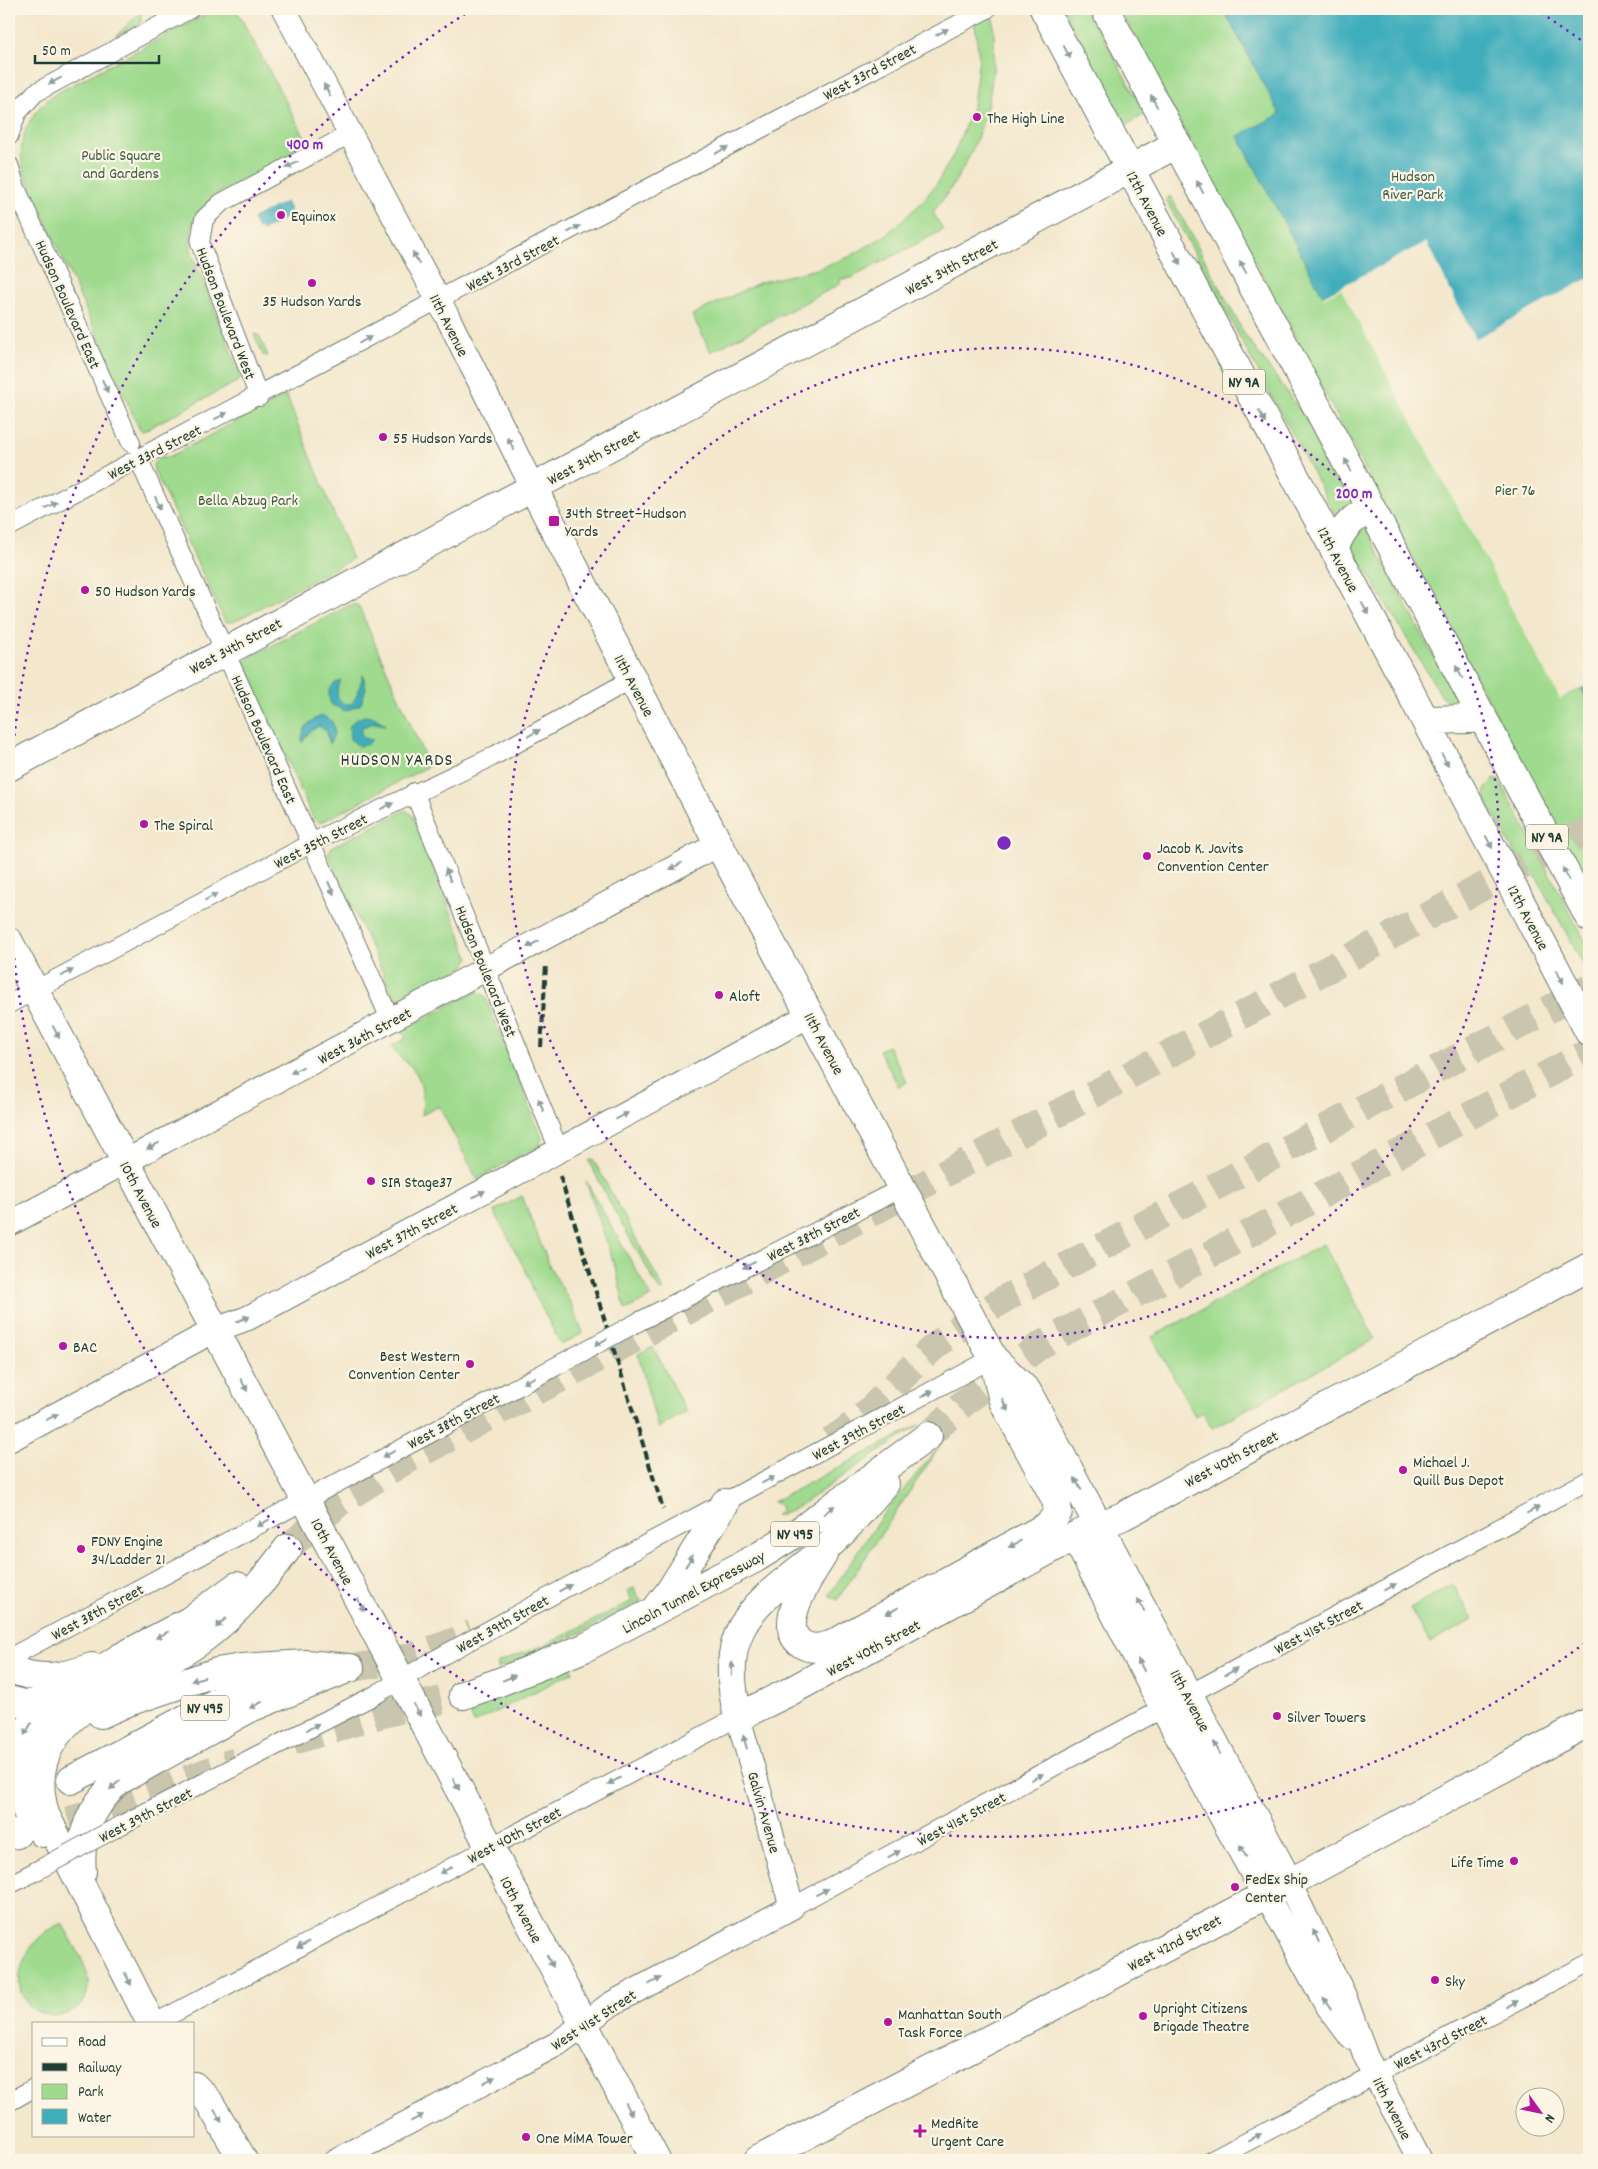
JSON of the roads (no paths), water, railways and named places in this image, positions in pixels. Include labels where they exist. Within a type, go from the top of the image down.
[{"type":"main road","name":"11th Avenue","points":[[284,9],[439,301],[632,679],[902,1188],[994,1358],[1027,1391],[1100,1527],[1188,1694],[1277,1888]]},
{"type":"main road","name":"12th Avenue","points":[[1044,9],[1334,550],[1589,1032]]},
{"type":"main road","name":"NY 9A","points":[[1105,9],[1589,917]]},
{"type":"main road","name":"West 34th Street","points":[[9,767],[225,650],[533,488],[1177,144]]},
{"type":"main road","points":[[1334,550],[1338,539],[1351,520],[1371,508]]},
{"type":"main road","points":[[1424,720],[1471,719],[1482,715]]},
{"type":"main road","name":"West 36th Street","points":[[9,1224],[719,844]]},
{"type":"main road","name":"10th Avenue","points":[[9,942],[656,2160]]},
{"type":"main road","name":"West 37th Street","points":[[9,1440],[215,1330],[248,1318],[810,1015]]},
{"type":"main road","name":"West 40th Street","points":[[935,1588],[1049,1525],[1100,1527],[1589,1267]]},
{"type":"main road","name":"11th Avenue","points":[[994,1358],[1003,1401],[1056,1500],[1058,1512],[1164,1708],[1344,1996],[1371,2066],[1420,2160]]},
{"type":"main road","name":"Lincoln Tunnel Expressway","points":[[463,1694],[554,1661],[651,1614],[756,1558],[804,1528],[928,1436],[829,1545]]},
{"type":"main road","points":[[651,1614],[670,1591],[725,1503]]},
{"type":"main road","name":"West 40th Street","points":[[738,1717],[787,1693],[1016,1568],[1066,1527]]},
{"type":"main road","points":[[829,1545],[796,1604],[793,1614],[794,1636],[804,1646],[822,1648],[831,1645],[935,1588],[1016,1568]]},
{"type":"main road","points":[[738,1717],[732,1687],[732,1661],[738,1637],[745,1621],[774,1587],[829,1545]]},
{"type":"main road","points":[[69,1864],[29,1816],[14,1782],[18,1751],[25,1733],[51,1703],[121,1657],[204,1612],[288,1548],[255,1589],[199,1642],[93,1701],[63,1728],[46,1757],[41,1788],[45,1814],[84,1895],[149,2022]]},
{"type":"main road","points":[[9,1668],[28,1676],[55,1678],[121,1657]]},
{"type":"main road","points":[[69,1864],[62,1826],[55,1805],[54,1780],[57,1767],[70,1741],[93,1719],[128,1702],[218,1672],[241,1668],[306,1664],[350,1668]]},
{"type":"main road","points":[[84,1895],[80,1859],[89,1819],[101,1798],[118,1781],[250,1708],[309,1682],[350,1668]]},
{"type":"main road","name":"NY 495","points":[[71,1780],[245,1688],[273,1681],[350,1668]]},
{"type":"main road","points":[[9,1700],[24,1704],[51,1703]]},
{"type":"main road","name":"Galvin Avenue","points":[[738,1717],[792,1907]]},
{"type":"main road","name":"West 42nd Street","points":[[758,2160],[1589,1722]]},
{"type":"main road","name":"West 41st Street","points":[[337,2160],[559,2043],[612,2004],[792,1907]]},
{"type":"main road","points":[[195,2087],[208,2100],[243,2160]]},
{"type":"street","points":[[9,136],[17,113],[35,93],[190,9]]},
{"type":"street","name":"West 33rd Street","points":[[9,527],[134,450],[259,397],[987,9]]},
{"type":"street","name":"Hudson Boulevard West","points":[[259,397],[202,252],[201,226],[204,219],[221,203],[350,134]]},
{"type":"street","name":"Hudson Boulevard East","points":[[9,165],[16,188],[391,1021]]},
{"type":"street","name":"West 35th Street","points":[[9,1004],[312,843],[414,792],[492,757],[632,679]]},
{"type":"street","name":"Hudson Boulevard West","points":[[414,792],[559,1150]]},
{"type":"street","name":"West 38th Street","points":[[9,1658],[638,1322],[902,1188]]},
{"type":"street","name":"West 39th Street","points":[[9,1885],[375,1695],[600,1568],[994,1358]]},
{"type":"street","name":"West 41st Street","points":[[792,1907],[1589,1480]]},
{"type":"street","name":"West 40th Street","points":[[157,2022],[738,1717]]},
{"type":"street","name":"West 43rd Street","points":[[1212,2160],[1371,2066],[1589,1963]]},
{"type":"street","points":[[9,2102],[32,2089]]},
{"type":"water","name":"Hudson River Park","points":[[1223,9],[1589,9],[1589,703],[1581,688],[1563,697],[1342,286],[1323,296],[1238,136],[1280,114]]},
{"type":"water","points":[[286,202],[291,211],[287,213],[289,216],[262,231],[261,228],[258,229],[253,220],[255,217]]},
{"type":"water","points":[[363,675],[366,688],[361,704],[346,711],[332,705],[329,694],[334,684],[341,680],[337,690],[339,699],[344,704],[352,704]]},
{"type":"water","points":[[322,716],[333,723],[332,740],[329,744],[327,732],[319,726],[309,732],[302,743],[304,729],[313,720]]},
{"type":"water","points":[[364,716],[374,717],[386,725],[374,723],[362,727],[361,735],[372,740],[368,744],[359,746],[350,739],[349,727],[355,720]]},
{"type":"tunnel","points":[[288,1548],[340,1502],[400,1464],[1589,830]]},
{"type":"tunnel","points":[[830,1441],[856,1423],[933,1348],[1006,1298],[1589,988]]},
{"type":"tunnel","points":[[928,1436],[966,1401],[1042,1344],[1589,1052]]},
{"type":"tunnel","points":[[350,1668],[413,1656],[473,1633]]},
{"type":"tunnel","points":[[293,1741],[382,1714],[463,1695]]},
{"type":"tunnel","points":[[28,1832],[105,1810],[236,1761]]},
{"type":"railway","points":[[541,1047],[546,965]]},
{"type":"railway","points":[[560,1176],[663,1509]]},
{"type":"place","name":"The High Line","points":[[977,117]]},
{"type":"place","name":"Equinox","points":[[281,215]]},
{"type":"place","name":"35 Hudson Yards","points":[[312,283]]},
{"type":"place","name":"55 Hudson Yards","points":[[383,437]]},
{"type":"place","name":"34th Street–Hudson Yards","points":[[554,521]]},
{"type":"place","name":"50 Hudson Yards","points":[[85,590]]},
{"type":"place","name":"The Spiral","points":[[144,824]]},
{"type":"place","name":"Jacob K. Javits Convention Center","points":[[1147,856]]},
{"type":"place","name":"Aloft","points":[[719,995]]},
{"type":"place","name":"SIR Stage37","points":[[371,1181]]},
{"type":"place","name":"BAC","points":[[63,1346]]},
{"type":"place","name":"Best Western Convention Center","points":[[470,1364]]},
{"type":"place","name":"Michael J. Quill Bus Depot","points":[[1403,1470]]},
{"type":"place","name":"FDNY Engine 34/Ladder 21","points":[[81,1549]]},
{"type":"place","name":"Silver Towers","points":[[1277,1716]]},
{"type":"place","name":"Life Time","points":[[1514,1861]]},
{"type":"place","name":"FedEx Ship Center","points":[[1235,1887]]},
{"type":"place","name":"Sky","points":[[1435,1980]]},
{"type":"place","name":"Upright Citizens Brigade Theatre","points":[[1143,2016]]},
{"type":"place","name":"Manhattan South Task Force","points":[[888,2022]]},
{"type":"place","name":"MedRite Urgent Care","points":[[920,2131]]},
{"type":"place","name":"One MiMA Tower","points":[[526,2137]]},
{"type":"district","name":"HUDSON YARDS","points":[[397,759]]},
{"type":"park label","name":"Public Square and Gardens","points":[[121,163]]},
{"type":"park label","name":"Pier 76","points":[[1515,489]]},
{"type":"park label","name":"Bella Abzug Park","points":[[248,499]]}]
